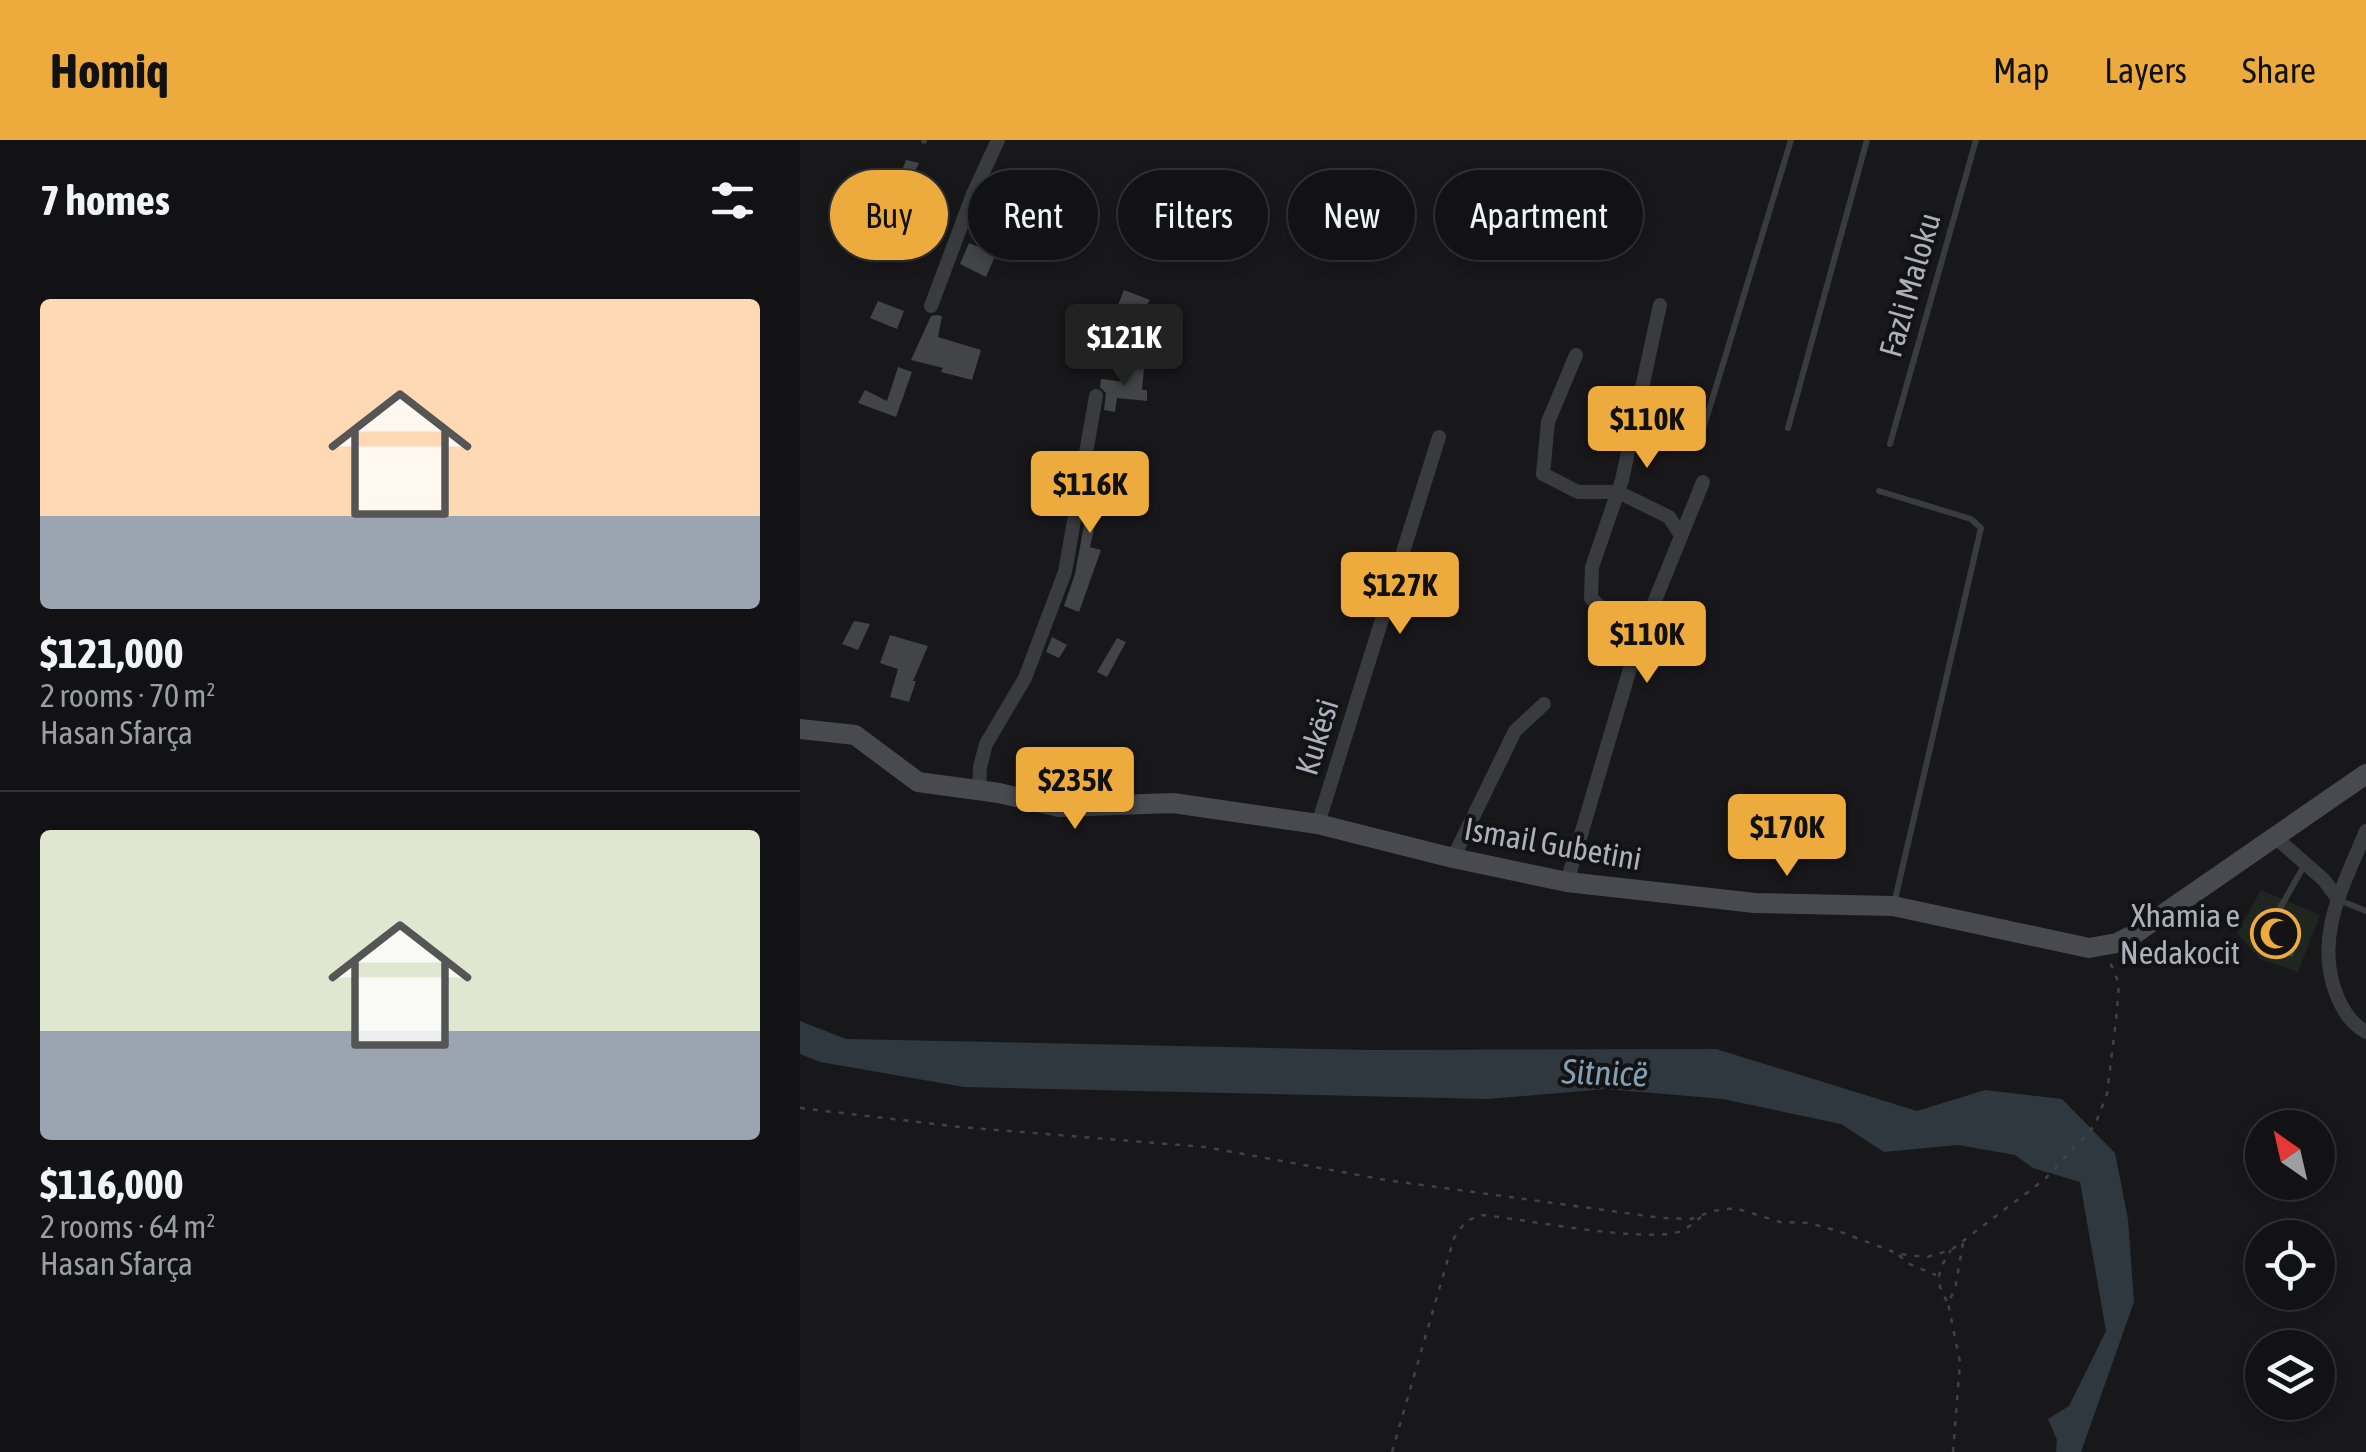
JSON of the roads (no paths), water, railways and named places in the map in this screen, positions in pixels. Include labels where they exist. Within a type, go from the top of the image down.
[{"type":"street","points":[[930,306],[972,194],[998,140]]},
{"type":"street","points":[[1643,629],[1613,620],[1591,598],[1592,567],[1618,492],[1660,305]]},
{"type":"street","points":[[1576,355],[1548,422],[1543,474],[1578,492],[1618,492],[1669,517],[1682,536]]},
{"type":"street","points":[[979,792],[986,744],[1025,678],[1064,572],[1096,396]]},
{"type":"street","name":"Kukësi","points":[[1318,824],[1439,438]]},
{"type":"street","points":[[1568,882],[1643,629],[1703,482]]},
{"type":"street","points":[[1453,858],[1515,732],[1544,704]]},
{"type":"street","name":"Ismail Gubetini","points":[[800,729],[854,735],[918,782],[999,792],[1060,807],[1173,803],[1318,824],[1568,882],[1756,903],[1894,906],[2089,948],[2104,947],[2132,935],[2276,837]]},
{"type":"street","points":[[2338,899],[2324,880],[2276,837],[2366,774]]},
{"type":"street","points":[[2366,831],[2338,899],[2326,945],[2342,1007],[2366,1032]]},
{"type":"lane","points":[[1702,433],[1791,140]]},
{"type":"lane","points":[[1788,428],[1867,140]]},
{"type":"lane","name":"Fazli Maloku","points":[[1890,444],[1976,140]]},
{"type":"lane","points":[[1879,491],[1972,519],[1981,528],[1894,906]]},
{"type":"lane","points":[[2287,924],[2275,917],[2306,863]]},
{"type":"lane","points":[[2338,899],[2366,910]]},
{"type":"water","name":"Sitnicë","points":[[800,1021],[846,1039],[1370,1050],[1716,1049],[1917,1111],[1985,1090],[2062,1099],[2115,1153],[2128,1219],[2134,1302],[2081,1452],[2056,1452],[2057,1440],[2048,1419],[2069,1406],[2106,1331],[2080,1182],[2033,1168],[2015,1155],[1958,1145],[1884,1152],[1841,1124],[1723,1099],[1606,1089],[1487,1099],[964,1087],[820,1062],[800,1054]]},
{"type":"place","name":"Xhamia e Nedakocit","points":[[2275,934]]}]
